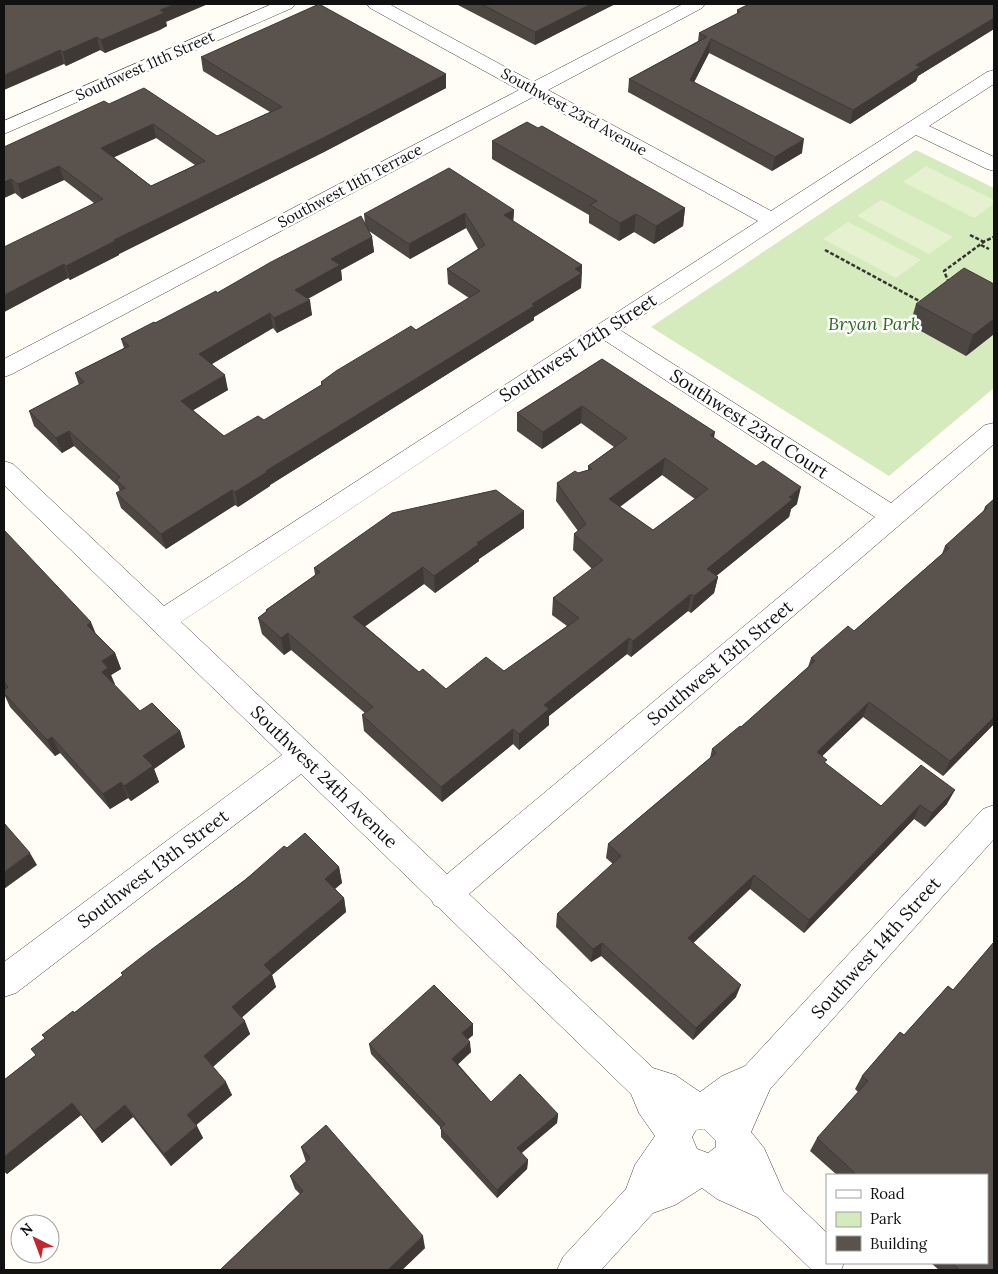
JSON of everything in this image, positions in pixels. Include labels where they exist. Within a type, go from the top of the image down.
[{"type":"street","name":"Southwest 11th Street","points":[[4,128],[286,4]]},
{"type":"street","name":"Southwest 23rd Avenue","points":[[376,4],[772,220]]},
{"type":"street","name":"Southwest 11th Terrace","points":[[4,369],[696,4]]},
{"type":"street","name":"Southwest 12th Street","points":[[162,621],[604,330],[730,250],[812,192],[994,76]]},
{"type":"street","points":[[916,127],[994,165]]},
{"type":"street","name":"Southwest 23rd Court","points":[[604,330],[893,517]]},
{"type":"street","name":"Southwest 13th Street","points":[[446,895],[994,431]]},
{"type":"street","name":"Southwest 24th Avenue","points":[[9,483],[162,621],[644,1083],[652,1101],[687,1124]]},
{"type":"street","name":"Southwest 13th Street","points":[[4,982],[302,756]]},
{"type":"street","name":"Southwest 14th Street","points":[[576,1270],[641,1200],[648,1178],[687,1124],[734,1088],[757,1078],[994,818]]},
{"type":"street","name":"Southwest 14th Street","points":[[733,1136],[750,1100],[757,1078]]},
{"type":"street","points":[[770,1204],[751,1161],[733,1136],[729,1126],[718,1116],[687,1124],[678,1155],[690,1167],[704,1171],[730,1186],[770,1204],[826,1258]]},
{"type":"street","points":[[704,1171],[718,1169],[726,1163],[734,1148],[733,1136]]},
{"type":"street","name":"Southwest 14th Street","points":[[641,1200],[662,1192],[704,1171]]},
{"type":"path","points":[[970,235],[984,242]]},
{"type":"path","points":[[951,289],[944,271],[994,237]]},
{"type":"path","points":[[981,245],[989,249]]},
{"type":"path","points":[[825,250],[927,306]]},
{"type":"green space","name":"Bryan Park","points":[[916,150],[994,188],[994,388],[889,476],[651,327]]},
{"type":"green space","points":[[926,166],[994,200],[994,204],[974,218],[903,182]]},
{"type":"green space","points":[[881,200],[953,237],[929,254],[857,216]]},
{"type":"green space","points":[[848,222],[921,260],[896,278],[823,239]]},
{"type":"building","points":[[4,4],[174,4],[160,10],[164,13],[101,40],[97,37],[63,52],[60,50],[4,75]]},
{"type":"building","points":[[319,4],[446,74],[323,138],[4,295],[4,247],[103,199],[59,166],[18,184],[11,179],[4,182],[4,147],[104,101],[109,104],[144,88],[217,136],[282,107],[201,57]],"holes":[[[153,124],[205,161],[151,186],[101,148]]]},
{"type":"building","points":[[481,4],[591,4],[535,32]]},
{"type":"building","points":[[749,4],[994,4],[994,18],[916,65],[920,67],[853,110],[711,39],[690,80],[804,139],[775,157],[629,79],[707,37],[699,33],[740,12],[737,10]]},
{"type":"building","points":[[527,122],[538,128],[542,126],[685,208],[656,226],[636,214],[620,223],[590,205],[597,201],[492,141]]},
{"type":"building","points":[[449,168],[514,210],[504,215],[582,265],[575,269],[582,273],[532,304],[534,306],[235,492],[232,490],[161,534],[116,493],[125,488],[116,480],[120,477],[69,431],[56,438],[29,411],[84,382],[75,373],[129,346],[121,339],[216,291],[217,293],[271,262],[361,216],[372,237],[331,259],[340,265],[295,290],[310,300],[274,318],[270,313],[199,354],[225,375],[181,401],[224,436],[258,416],[264,420],[323,384],[321,382],[336,371],[411,326],[416,330],[480,291],[447,269],[485,245],[465,213],[409,244],[364,214]]},
{"type":"building","points":[[964,268],[994,284],[994,319],[973,335],[916,304]]},
{"type":"building","points":[[602,359],[715,432],[710,435],[756,466],[763,461],[801,487],[789,497],[793,499],[707,569],[718,577],[694,596],[691,594],[633,641],[629,638],[544,705],[549,709],[519,734],[513,729],[441,787],[362,715],[373,707],[288,633],[281,638],[258,618],[266,610],[320,572],[314,568],[392,513],[496,490],[524,511],[477,543],[479,544],[434,576],[423,567],[353,617],[419,672],[423,669],[446,689],[486,657],[504,671],[579,618],[553,598],[603,560],[574,534],[586,524],[557,483],[575,471],[578,473],[592,469],[588,466],[627,438],[582,406],[543,432],[517,413]],"holes":[[[665,458],[708,489],[653,530],[609,499]]]},
{"type":"building","points":[[994,499],[994,717],[950,761],[869,702],[817,752],[827,760],[824,762],[881,806],[921,765],[955,790],[932,813],[920,805],[809,920],[754,875],[688,938],[741,985],[696,1028],[602,943],[593,949],[557,914],[621,856],[608,844],[716,753],[712,749],[741,727],[815,661],[811,658],[848,626],[854,631],[949,548],[945,546],[987,508],[985,507]]},
{"type":"building","points":[[5,531],[91,622],[87,625],[115,653],[102,661],[108,668],[102,672],[140,711],[152,703],[180,731],[143,756],[153,766],[124,786],[121,782],[103,794],[52,737],[47,740],[4,693],[4,690],[8,687],[4,682]]},
{"type":"building","points":[[4,823],[30,853],[4,872]]},
{"type":"building","points":[[305,833],[339,867],[325,879],[344,898],[264,965],[272,973],[232,1007],[245,1021],[204,1056],[226,1082],[187,1115],[197,1126],[164,1154],[125,1105],[94,1131],[72,1103],[4,1157],[4,1080],[36,1055],[31,1049],[45,1038],[42,1035],[73,1011],[74,1013],[123,975],[121,973],[148,952],[244,881],[284,846],[287,848]]},
{"type":"building","points":[[994,942],[994,1270],[960,1270],[953,1264],[988,1264],[988,1174],[856,1174],[817,1138],[868,1081],[862,1076],[900,1032],[904,1035],[948,986],[953,990]]},
{"type":"building","points":[[434,985],[473,1024],[462,1033],[470,1042],[452,1059],[491,1102],[520,1074],[558,1114],[517,1148],[528,1160],[497,1190],[440,1128],[445,1124],[369,1044]]},
{"type":"building","points":[[326,1125],[423,1236],[388,1270],[220,1270],[303,1191],[290,1176],[310,1158],[301,1147]]}]
